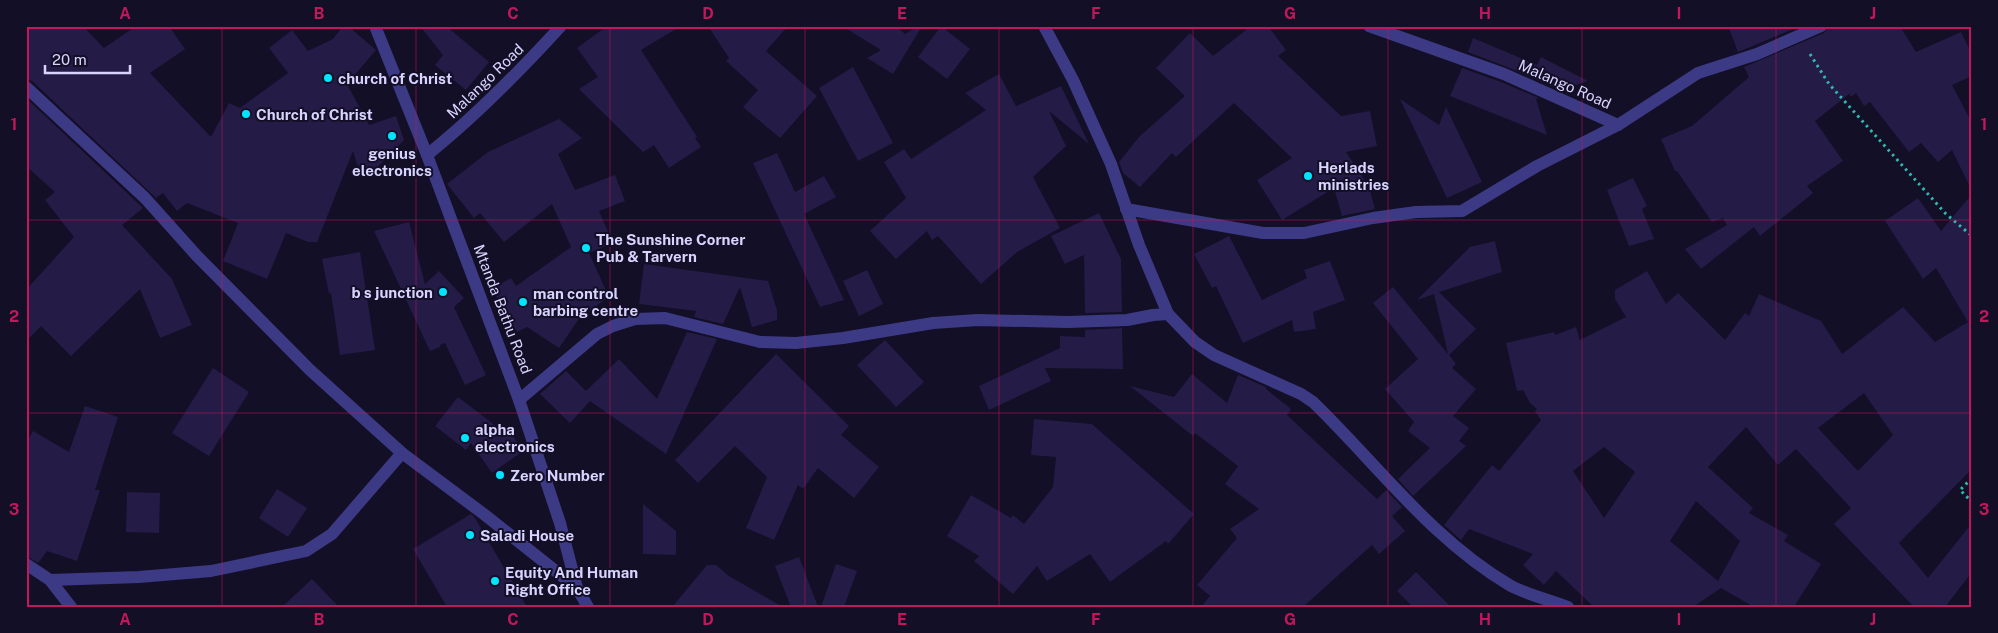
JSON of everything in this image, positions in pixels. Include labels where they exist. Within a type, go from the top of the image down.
[{"type":"street","name":"Mtanda Bathu Road","points":[[375,26],[427,155],[519,400],[560,523],[577,588],[588,607]]},
{"type":"street","name":"Malango Road","points":[[427,155],[459,130],[561,26]]},
{"type":"street","points":[[1044,26],[1107,155],[1139,245],[1168,314],[1194,342],[1214,355],[1301,394],[1313,402],[1441,535],[1482,566],[1512,587],[1568,607]]},
{"type":"street","name":"Malango Road","points":[[1369,26],[1504,74],[1618,125],[1698,73],[1757,54],[1822,26]]},
{"type":"street","points":[[26,86],[145,198],[197,256],[310,370],[402,453],[486,515],[577,588]]},
{"type":"street","points":[[1126,209],[1263,233],[1304,234],[1373,218],[1416,212],[1462,211],[1537,166],[1618,125]]},
{"type":"street","points":[[519,400],[597,334],[612,326],[635,320],[665,318],[760,342],[796,343],[843,338],[932,323],[978,320],[1068,322],[1127,320],[1168,314]]},
{"type":"street","points":[[50,580],[139,577],[211,571],[306,551],[332,534],[402,453]]},
{"type":"street","points":[[26,564],[50,580],[71,607]]},
{"type":"path","points":[[1799,36],[1829,84],[1946,214],[1972,236]]},
{"type":"path","points":[[1972,478],[1960,490],[1972,502]]},
{"type":"path","points":[[1971,607],[1972,598]]},
{"type":"building","points":[[26,26],[83,26],[104,48],[136,26],[169,26],[185,49],[150,73],[211,137],[229,103],[240,108],[288,73],[269,48],[292,30],[308,51],[333,39],[343,26],[348,26],[376,50],[347,84],[369,125],[396,116],[404,140],[369,176],[357,164],[353,151],[317,242],[308,242],[286,233],[267,279],[223,261],[238,223],[187,203],[177,211],[163,193],[156,198],[32,81],[26,79]]},
{"type":"building","points":[[420,26],[446,26],[489,62],[466,90],[435,65],[443,55]]},
{"type":"building","points":[[607,26],[681,26],[641,50],[697,137],[695,138],[701,147],[669,168],[654,145],[643,152],[579,89],[598,77],[577,48]]},
{"type":"building","points":[[708,26],[788,26],[766,51],[817,96],[780,138],[743,107],[758,90],[726,61],[729,58]]},
{"type":"building","points":[[842,26],[896,26],[905,34],[918,26],[922,26],[893,74],[867,58],[881,50]]},
{"type":"building","points":[[941,26],[970,49],[947,79],[918,57]]},
{"type":"building","points":[[1251,26],[1268,26],[1286,50],[1278,56],[1341,116],[1370,111],[1377,146],[1346,152],[1369,187],[1375,209],[1342,216],[1334,188],[1282,220],[1257,180],[1292,158],[1234,103],[1176,157],[1172,153],[1140,187],[1123,173],[1119,162],[1139,137],[1185,96],[1156,68],[1190,33],[1213,56]]},
{"type":"building","points":[[1728,26],[1800,26],[1738,52]]},
{"type":"building","points":[[1829,26],[1900,26],[1916,52],[1961,32],[1972,54],[1972,76],[1952,85],[1972,123],[1972,191],[1952,150],[1938,162],[1921,143],[1909,152],[1870,102],[1864,106],[1856,93],[1851,97],[1849,94],[1815,121],[1843,161],[1807,186],[1813,193],[1760,236],[1754,227],[1701,269],[1685,249],[1727,225],[1723,218],[1712,222],[1677,171],[1675,171],[1661,139],[1692,126],[1749,77],[1744,67],[1824,33]]},
{"type":"building","points":[[1473,38],[1537,65],[1541,57],[1588,81],[1561,90],[1468,52]]},
{"type":"building","points":[[853,67],[893,143],[858,161],[819,88]]},
{"type":"building","points":[[1462,68],[1539,98],[1536,99],[1547,135],[1450,96]]},
{"type":"building","points":[[999,74],[1016,106],[1061,86],[1089,144],[1049,111],[1066,146],[1033,177],[1060,228],[1017,252],[981,284],[938,236],[932,240],[927,231],[896,259],[870,231],[906,198],[884,162],[904,149],[911,159],[986,110],[965,93]]},
{"type":"building","points":[[26,98],[143,208],[122,225],[172,279],[192,325],[160,338],[140,289],[71,356],[41,326],[26,341],[26,290],[74,237],[45,200],[55,192],[26,166]]},
{"type":"building","points":[[1400,99],[1439,125],[1446,107],[1482,182],[1447,198]]},
{"type":"building","points":[[559,119],[582,138],[558,154],[575,190],[615,175],[625,201],[599,211],[613,243],[589,253],[609,297],[580,317],[559,348],[527,327],[517,332],[492,289],[511,278],[516,286],[571,247],[552,204],[504,242],[480,213],[474,218],[447,184],[488,152]]},
{"type":"building","points":[[777,153],[795,192],[824,176],[836,197],[804,214],[844,300],[820,307],[753,163]]},
{"type":"building","points":[[1633,178],[1647,206],[1642,209],[1654,239],[1629,246],[1607,190]]},
{"type":"building","points":[[1972,194],[1972,469],[1899,543],[1928,578],[1972,523],[1972,572],[1945,607],[1914,607],[1834,524],[1851,508],[1796,449],[1778,465],[1746,427],[1708,467],[1753,508],[1749,513],[1788,535],[1784,541],[1821,564],[1794,607],[1754,607],[1721,588],[1693,607],[1594,607],[1556,571],[1544,585],[1523,565],[1533,554],[1469,529],[1461,540],[1444,525],[1492,465],[1499,471],[1541,420],[1535,411],[1537,409],[1530,403],[1523,390],[1517,391],[1506,343],[1554,332],[1555,335],[1576,327],[1580,340],[1626,317],[1615,299],[1615,290],[1647,271],[1666,304],[1678,293],[1725,340],[1745,313],[1749,316],[1759,294],[1821,321],[1842,354],[1903,307],[1935,342],[1968,322],[1936,268],[1923,279],[1885,221],[1918,198],[1941,231]],"holes":[[[1864,393],[1893,435],[1858,471],[1818,428]],[[1604,447],[1635,472],[1604,518],[1573,471]],[[1696,501],[1740,541],[1718,581],[1670,541]]]},
{"type":"building","points":[[1099,213],[1121,259],[1122,312],[1085,313],[1084,255],[1065,264],[1051,236]]},
{"type":"building","points":[[409,222],[425,284],[439,271],[464,298],[454,307],[486,375],[465,385],[445,343],[430,351],[374,231]]},
{"type":"building","points":[[1229,236],[1262,300],[1307,278],[1304,270],[1330,261],[1345,300],[1313,312],[1316,329],[1294,332],[1292,320],[1243,343],[1216,286],[1212,288],[1194,254]]},
{"type":"building","points":[[1495,241],[1502,272],[1439,292],[1476,329],[1449,355],[1456,364],[1452,368],[1476,389],[1453,416],[1469,428],[1459,441],[1466,446],[1413,496],[1398,479],[1430,448],[1408,431],[1414,422],[1385,389],[1418,359],[1373,303],[1393,287],[1448,354],[1434,294],[1417,300],[1470,247]]},
{"type":"building","points":[[360,252],[375,350],[340,355],[331,293],[329,294],[322,259]]},
{"type":"building","points":[[644,264],[768,281],[777,310],[777,320],[752,327],[740,287],[723,324],[694,317],[696,311],[639,304]]},
{"type":"building","points":[[867,270],[883,304],[859,316],[843,281]]},
{"type":"building","points":[[1122,328],[1123,369],[1045,368],[1051,381],[989,410],[979,386],[1060,348],[1060,336],[1085,337],[1085,330]]},
{"type":"building","points":[[687,332],[717,339],[666,454],[590,401],[570,423],[540,394],[566,371],[586,391],[619,359],[657,399]]},
{"type":"building","points":[[885,340],[924,382],[896,407],[857,365]]},
{"type":"building","points":[[776,354],[849,426],[841,435],[879,467],[854,498],[818,468],[803,489],[798,485],[774,540],[746,528],[767,477],[735,446],[698,483],[675,460]]},
{"type":"building","points":[[213,368],[249,392],[209,456],[172,433]]},
{"type":"building","points":[[1192,374],[1227,403],[1238,375],[1266,387],[1266,389],[1291,409],[1287,415],[1377,499],[1386,490],[1402,507],[1392,516],[1405,531],[1379,554],[1372,545],[1303,607],[1201,607],[1210,596],[1197,585],[1237,538],[1230,529],[1259,509],[1225,484],[1238,466],[1195,433],[1193,436],[1130,386],[1174,397]]},
{"type":"building","points":[[458,397],[505,433],[509,430],[523,451],[492,473],[471,443],[466,450],[435,426]]},
{"type":"building","points":[[85,406],[118,417],[95,490],[100,490],[77,561],[47,551],[38,563],[26,556],[26,443],[33,431],[69,452]]},
{"type":"building","points":[[1034,419],[1092,424],[1194,514],[1168,544],[1166,541],[1110,582],[1090,554],[1047,581],[1037,566],[1013,594],[974,561],[979,556],[947,536],[971,495],[1011,518],[1013,515],[1024,524],[1053,487],[1056,457],[1031,455]]},
{"type":"building","points":[[277,489],[307,508],[288,537],[259,518]]},
{"type":"building","points":[[127,492],[160,493],[159,533],[126,532]]},
{"type":"building","points":[[643,504],[676,531],[676,555],[643,554]]},
{"type":"building","points":[[471,514],[527,607],[447,607],[413,549]]},
{"type":"building","points":[[799,557],[818,607],[791,607],[775,566]]},
{"type":"building","points":[[836,564],[857,571],[844,607],[821,607]]},
{"type":"building","points":[[707,565],[716,565],[729,576],[783,607],[672,607]]},
{"type":"building","points":[[1416,572],[1451,607],[1413,607],[1397,591]]},
{"type":"building","points":[[312,579],[339,607],[282,607]]},
{"type":"place","name":"church of Christ","points":[[328,78]]},
{"type":"place","name":"Church of Christ","points":[[246,114]]},
{"type":"place","name":"genius electronics","points":[[392,136]]},
{"type":"place","name":"Herlads ministries","points":[[1308,176]]},
{"type":"place","name":"The Sunshine Corner Pub & Tarvern","points":[[586,248]]},
{"type":"place","name":"b s junction","points":[[443,292]]},
{"type":"place","name":"man control barbing centre","points":[[523,302]]},
{"type":"place","name":"alpha electronics","points":[[465,438]]},
{"type":"place","name":"Zero Number","points":[[500,475]]},
{"type":"place","name":"Saladi House","points":[[470,535]]},
{"type":"place","name":"Equity And Human Right Office","points":[[495,581]]}]
